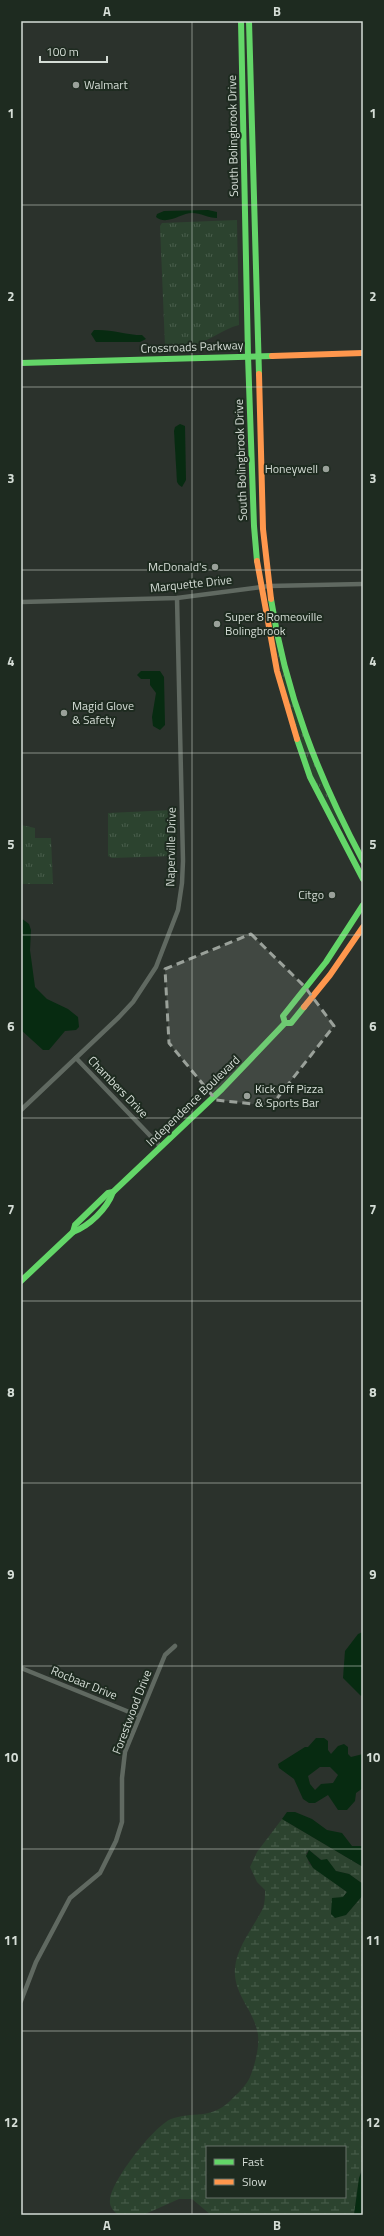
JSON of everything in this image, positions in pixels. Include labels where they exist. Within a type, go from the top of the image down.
[{"type":"main road","name":"South Bolingbrook Drive","points":[[241,21],[248,356],[254,526],[260,587],[277,671],[305,762],[321,798],[363,879]]},
{"type":"main road","name":"South Bolingbrook Drive","points":[[249,21],[263,529],[269,586],[281,653],[295,705],[325,784],[363,861]]},
{"type":"main road","name":"Crossroads Parkway","points":[[21,363],[363,353]]},
{"type":"main road","name":"Independence Boulevard","points":[[285,1023],[284,1016],[329,957],[363,906]]},
{"type":"main road","name":"Independence Boulevard","points":[[21,1281],[73,1232],[75,1225],[108,1193],[113,1192],[247,1064],[285,1023],[291,1023],[304,1008],[363,927]]},
{"type":"street","name":"Marquette Drive","points":[[21,602],[177,598],[269,586],[363,584]]},
{"type":"street","name":"Naperville Drive","points":[[21,1110],[76,1058],[135,998],[156,967],[178,910],[182,883],[183,861],[177,598]]},
{"type":"street","name":"Chambers Drive","points":[[76,1058],[161,1147]]},
{"type":"street","name":"Forestwood Drive","points":[[21,2001],[36,1962],[66,1904],[78,1890],[100,1873],[116,1841],[122,1822],[123,1764],[139,1716],[165,1655],[175,1646]]},
{"type":"street","name":"Rocbaar Drive","points":[[21,1668],[139,1716]]},
{"type":"highlighted area","points":[[251,934],[305,987],[334,1026],[271,1106],[216,1100],[169,1043],[165,969]]},
{"type":"green space","points":[[237,220],[239,325],[193,345],[183,347],[165,347],[160,226],[162,223]]},
{"type":"green space","points":[[270,620],[282,669],[342,829],[318,788],[305,754],[288,698]]},
{"type":"green space","points":[[172,810],[172,856],[112,858],[108,856],[108,813]]},
{"type":"green space","points":[[21,825],[35,828],[35,838],[51,838],[53,884],[21,884]]},
{"type":"green space","points":[[282,1819],[363,1867],[363,1884],[349,1874],[336,1871],[309,1850],[306,1853],[309,1864],[347,1892],[343,1897],[342,1915],[346,1915],[363,1895],[363,2168],[360,2174],[354,2215],[211,2215],[192,2199],[179,2199],[143,2215],[118,2215],[110,2205],[112,2191],[134,2155],[154,2132],[171,2119],[208,2113],[223,2107],[244,2087],[249,2080],[257,2054],[258,2035],[255,2022],[237,1985],[235,1968],[236,1960],[242,1944],[263,1908],[265,1899],[265,1890],[257,1882],[250,1867],[257,1852]]},
{"type":"shaded area","points":[[208,210],[217,212],[217,218],[192,213],[169,220],[156,217],[157,214],[164,211]]},
{"type":"shaded area","points":[[94,330],[106,330],[142,335],[146,339],[140,342],[96,342],[91,334]]},
{"type":"shaded area","points":[[180,424],[185,426],[186,480],[182,487],[177,482],[174,431],[175,427]]},
{"type":"shaded area","points":[[141,671],[160,671],[164,677],[165,725],[160,730],[153,726],[152,717],[156,693],[150,685],[150,679],[141,679],[137,675]]},
{"type":"shaded area","points":[[21,918],[29,924],[31,930],[30,950],[35,987],[47,999],[68,1009],[78,1017],[79,1027],[76,1030],[65,1031],[49,1050],[43,1050],[21,1030]]},
{"type":"shaded area","points":[[363,1632],[363,1694],[361,1696],[343,1678],[345,1651],[358,1634]]},
{"type":"shaded area","points":[[316,1738],[324,1738],[328,1741],[328,1750],[331,1754],[338,1746],[344,1744],[348,1747],[348,1754],[351,1757],[363,1754],[363,1788],[356,1793],[355,1801],[347,1810],[338,1810],[328,1795],[315,1803],[309,1803],[303,1799],[294,1779],[279,1768],[278,1764],[305,1747],[308,1747]],"holes":[[[320,1767],[330,1767],[338,1775],[333,1783],[321,1784],[315,1790],[310,1784],[308,1776]]]},
{"type":"shaded area","points":[[287,1812],[295,1812],[312,1819],[327,1830],[342,1833],[352,1846],[363,1846],[363,1867],[282,1819]]},
{"type":"shaded area","points":[[309,1850],[321,1860],[327,1859],[336,1871],[349,1874],[363,1884],[363,1895],[346,1915],[335,1918],[331,1914],[332,1898],[343,1897],[347,1892],[313,1868],[306,1856]]},
{"type":"shaded area","points":[[363,2168],[363,2215],[354,2215],[359,2178]]},
{"type":"traffic: fast","points":[[241,21],[248,356],[254,526],[257,561]]},
{"type":"traffic: fast","points":[[249,21],[259,374]]},
{"type":"traffic: fast","points":[[21,363],[272,356]]},
{"type":"traffic: fast","points":[[271,599],[285,668],[306,734],[332,798],[363,861]]},
{"type":"traffic: fast","points":[[297,739],[310,777],[363,879]]},
{"type":"traffic: fast","points":[[285,1023],[283,1016],[326,962],[363,905]]},
{"type":"traffic: fast","points":[[21,1281],[73,1232],[75,1225],[108,1193],[113,1192],[222,1089],[285,1023],[291,1023],[304,1007]]},
{"type":"traffic: fast","points":[[73,1232],[85,1226],[97,1216],[102,1211],[113,1192]]},
{"type":"traffic: slow","points":[[272,356],[363,353]]},
{"type":"traffic: slow","points":[[259,374],[263,529],[271,599]]},
{"type":"traffic: slow","points":[[257,561],[277,671],[297,739]]},
{"type":"traffic: slow","points":[[304,1007],[330,975],[363,927]]},
{"type":"place","name":"Walmart","points":[[76,85]]},
{"type":"place","name":"Honeywell","points":[[326,469]]},
{"type":"place","name":"McDonald's","points":[[215,567]]},
{"type":"place","name":"Super 8 Romeoville Bolingbrook","points":[[217,624]]},
{"type":"place","name":"Magid Glove & Safety","points":[[64,713]]},
{"type":"place","name":"Citgo","points":[[332,895]]},
{"type":"place","name":"Kick Off Pizza & Sports Bar","points":[[247,1096]]}]
